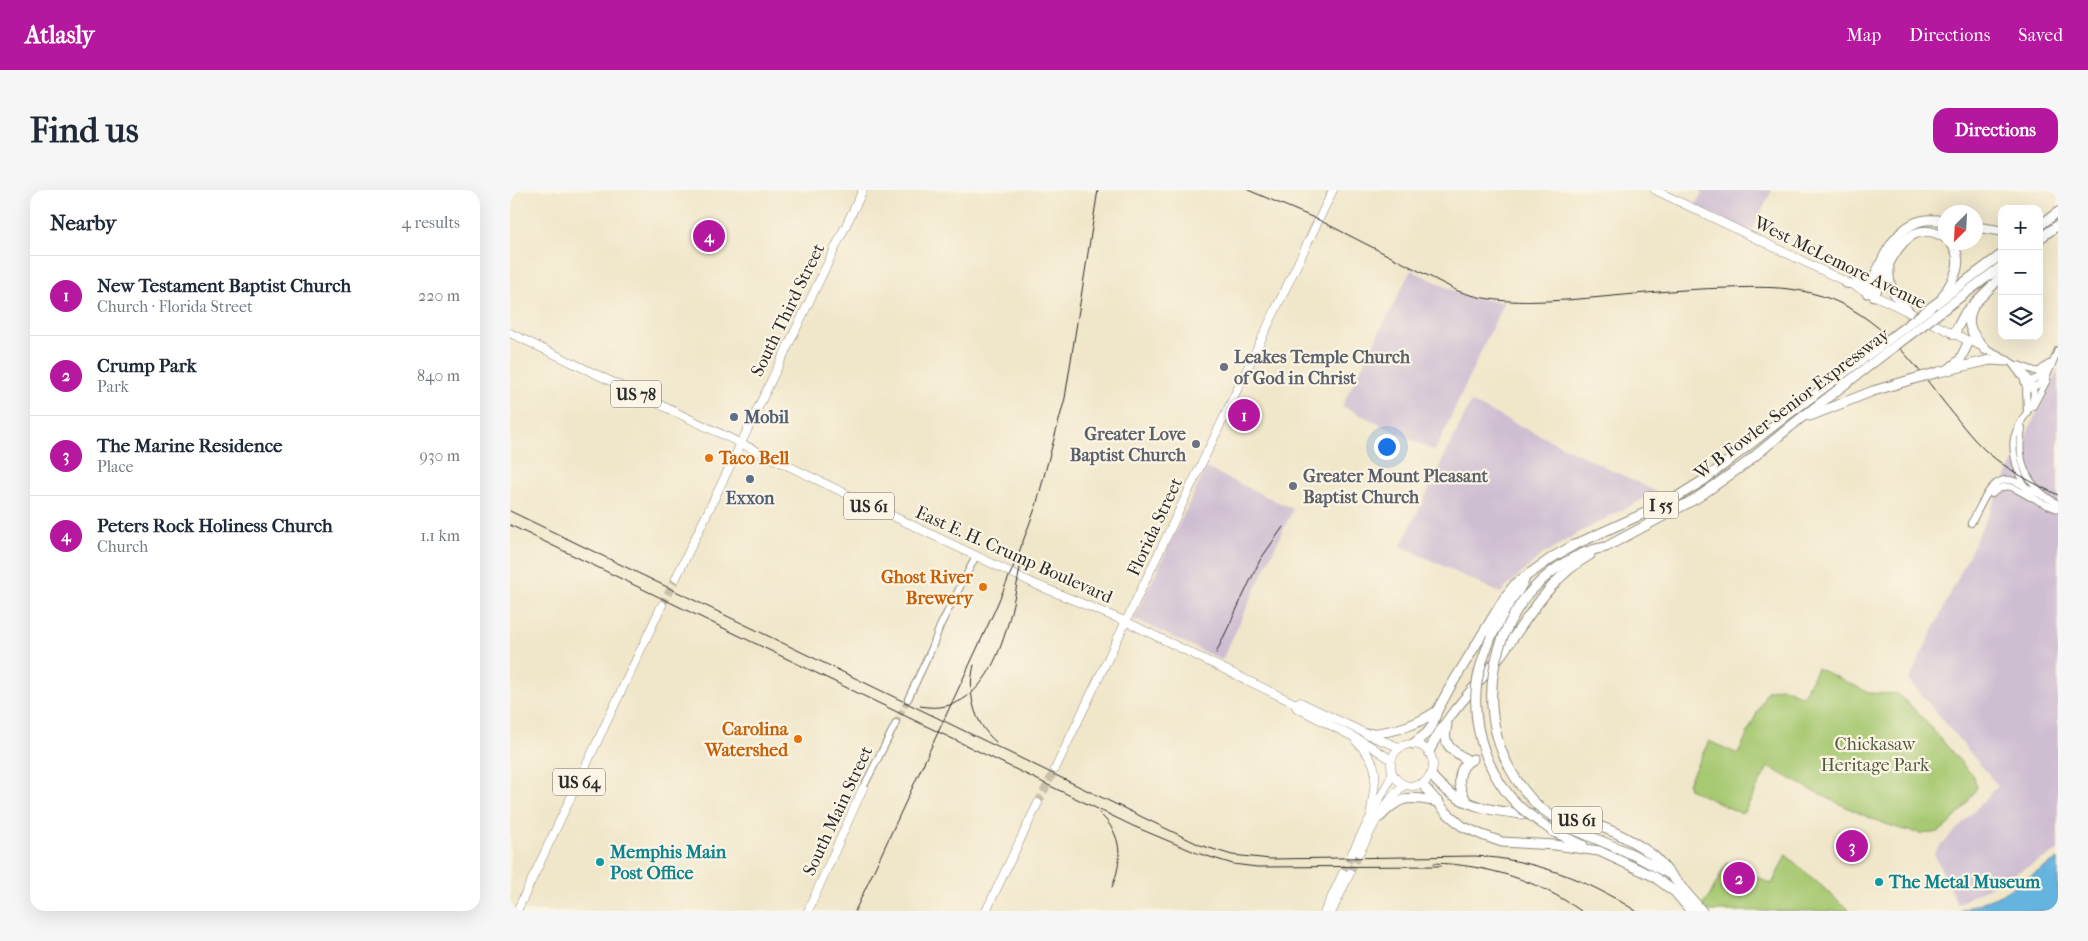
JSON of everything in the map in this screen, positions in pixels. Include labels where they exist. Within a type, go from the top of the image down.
[{"type":"highway","points":[[2043,221],[2054,214]]},
{"type":"highway","points":[[1871,295],[1874,279],[1895,239],[1910,226],[1926,220],[1938,221]]},
{"type":"highway","points":[[2043,236],[2058,225]]},
{"type":"highway","points":[[1983,228],[1998,230]]},
{"type":"highway","points":[[1871,295],[1902,241],[1919,232],[1933,231],[1938,234]]},
{"type":"highway","points":[[1939,302],[1957,270],[1959,258],[1956,250]]},
{"type":"highway","name":"W B Fowler Senior Expressway","points":[[1702,911],[1691,905],[1671,875],[1634,855],[1575,830],[1539,806],[1526,792],[1514,774],[1500,746],[1492,715],[1491,685],[1496,658],[1506,630],[1524,599],[1545,577],[1575,557],[1593,549],[1606,547],[1697,498],[1745,464],[1884,349],[1930,308],[1998,257]]},
{"type":"highway","points":[[1891,259],[1889,283],[1893,294],[1910,313]]},
{"type":"highway","name":"W B Fowler Senior Expressway","points":[[1599,851],[1554,832],[1520,807],[1506,791],[1487,759],[1478,730],[1476,691],[1482,660],[1491,637],[1526,576],[1574,544],[1667,503],[1704,480],[1786,416],[1940,312],[1998,269]]},
{"type":"highway","points":[[1846,282],[1866,285],[1874,279]]},
{"type":"highway","points":[[1954,334],[1964,313],[1998,280]]},
{"type":"highway","points":[[1976,301],[1970,312],[1969,322],[1973,336],[1986,350]]},
{"type":"highway","points":[[1943,371],[1960,360],[1969,341]]},
{"type":"highway","points":[[1796,422],[1873,391],[1910,380],[1990,360],[2012,363]]},
{"type":"highway","points":[[1429,752],[1434,739],[1498,659],[1524,619],[1563,575],[1584,558],[1606,547]]},
{"type":"highway","points":[[1413,744],[1427,733],[1504,597],[1515,584],[1526,576]]},
{"type":"highway","points":[[1367,734],[1401,730],[1425,720],[1438,711]]},
{"type":"highway","points":[[1447,722],[1444,736],[1448,745],[1469,759],[1458,780],[1462,794],[1468,802]]},
{"type":"highway","name":"US 61","points":[[1431,775],[1442,786],[1468,802],[1492,811],[1542,815],[1578,821],[1621,836],[1652,854],[1671,875]]},
{"type":"highway","name":"US 61","points":[[1422,784],[1446,812],[1462,826],[1482,835],[1502,842],[1555,845],[1599,851]]},
{"type":"highway","points":[[1375,816],[1408,798],[1416,797],[1439,802]]},
{"type":"highway","name":"I 55","points":[[1599,851],[1653,876],[1691,905]]},
{"type":"main road","name":"South Third Street","points":[[676,578],[863,190]]},
{"type":"main road","name":"Florida Street","points":[[1055,769],[1333,190]]},
{"type":"main road","name":"West McLemore Avenue","points":[[1655,190],[1969,341]]},
{"type":"main road","name":"East E. H. Crump Boulevard","points":[[510,333],[1037,585],[1127,622]]},
{"type":"main road","name":"US 64","points":[[517,911],[662,606]]},
{"type":"main road","name":"US 61","points":[[1127,622],[1294,703],[1297,708],[1369,745],[1390,759]]},
{"type":"main road","name":"US 61","points":[[1294,703],[1300,702],[1399,747]]},
{"type":"main road","points":[[1351,736],[1373,760],[1376,774],[1375,816]]},
{"type":"main road","points":[[1359,853],[1392,775],[1390,759],[1399,747],[1413,744],[1419,745],[1429,752],[1434,764],[1431,775],[1422,784],[1415,786],[1405,785],[1392,775]]},
{"type":"main road","points":[[1351,855],[1375,816],[1398,790],[1405,785]]},
{"type":"main road","name":"South Main Street","points":[[808,911],[863,788]]},
{"type":"main road","points":[[986,911],[1038,803]]},
{"type":"main road","points":[[1325,911],[1346,873],[1332,911]]},
{"type":"street","name":"West McLemore Avenue","points":[[1969,341],[2012,363],[2029,386]]},
{"type":"street","points":[[2030,409],[2029,386],[2045,379],[2058,350]]},
{"type":"street","points":[[2012,363],[2038,372],[2052,362]]},
{"type":"street","points":[[2034,499],[2020,477],[2014,449],[2014,438],[2047,381],[2052,362]]},
{"type":"street","points":[[2022,422],[2021,459],[2025,472],[2049,499]]},
{"type":"street","points":[[1971,524],[1995,483],[2003,480],[2014,481],[2058,504]]},
{"type":"street","points":[[1992,494],[1998,488],[2009,486],[2058,509]]},
{"type":"street","points":[[908,699],[932,648],[940,626],[976,556]]},
{"type":"street","name":"South Main Street","points":[[863,788],[896,723]]},
{"type":"shaded area","points":[[1703,190],[1772,190],[1753,229],[1746,229],[1695,206]]},
{"type":"shaded area","points":[[1411,270],[1469,298],[1504,302],[1435,451],[1342,406]]},
{"type":"shaded area","points":[[2058,369],[2058,851],[1957,904],[1934,853],[1998,786],[1909,680]]},
{"type":"shaded area","points":[[1471,402],[1657,492],[1580,532],[1539,557],[1500,593],[1401,546]]},
{"type":"shaded area","points":[[1206,468],[1293,509],[1222,660],[1134,619]]},
{"type":"green space","name":"Chickasaw Heritage Park","points":[[1817,668],[1870,693],[1898,694],[1918,713],[1973,776],[1977,787],[1965,806],[1948,825],[1937,832],[1921,833],[1901,829],[1852,810],[1768,767],[1745,811],[1740,813],[1689,789],[1688,783],[1709,741],[1738,754],[1767,691],[1781,687],[1803,696]]},
{"type":"green space","points":[[1786,855],[1850,911],[1703,911],[1701,907],[1709,897],[1727,862],[1772,884]]},
{"type":"water","points":[[2058,859],[2058,911],[1959,911],[1999,896]]},
{"type":"tunnel","points":[[662,605],[676,578]]},
{"type":"tunnel","points":[[896,723],[908,699]]},
{"type":"tunnel","points":[[1038,803],[1055,769]]},
{"type":"tunnel","points":[[1350,873],[1359,853]]},
{"type":"tunnel","points":[[1343,873],[1351,855]]},
{"type":"railway","points":[[855,911],[994,612],[1036,506],[1065,398],[1098,190]]},
{"type":"railway","points":[[1248,190],[1319,220],[1458,291],[1485,298],[1512,301],[1566,300],[1688,290],[1760,287],[1801,291],[1832,300],[1852,309],[1870,321],[1902,350],[1975,440],[1995,459],[2030,481],[2058,495]]},
{"type":"railway","points":[[510,511],[1200,845],[1232,855],[1271,859],[1475,856],[1497,858],[1559,873],[1599,890],[1636,911]]},
{"type":"railway","points":[[510,525],[1133,826],[1197,853],[1233,864],[1257,867],[1441,866]]},
{"type":"railway","points":[[1216,653],[1260,560],[1283,527]]},
{"type":"railway","points":[[920,706],[946,706],[967,696],[984,679],[996,657],[1006,631],[1022,557]]},
{"type":"railway","points":[[974,665],[971,686],[974,707],[982,726],[996,742]]},
{"type":"railway","points":[[1099,813],[1113,830],[1119,848],[1118,867],[1112,887]]},
{"type":"railway","points":[[1434,863],[1473,867],[1511,876],[1547,891],[1581,911]]},
{"type":"place","name":"Peters Rock Holiness Church","points":[[709,236]]},
{"type":"place","name":"Leakes Temple Church of God in Christ","points":[[1224,367]]},
{"type":"place","name":"New Testament Baptist Church","points":[[1244,415]]},
{"type":"place","name":"Mobil","points":[[734,417]]},
{"type":"place","name":"Greater Love Baptist Church","points":[[1196,444]]},
{"type":"place","name":"Taco Bell","points":[[709,458]]},
{"type":"place","name":"Exxon","points":[[750,479]]},
{"type":"place","name":"Greater Mount Pleasant Baptist Church","points":[[1293,486]]},
{"type":"place","name":"Ghost River Brewery","points":[[983,587]]},
{"type":"place","name":"Carolina Watershed","points":[[798,739]]},
{"type":"place","name":"The Marine Residence","points":[[1852,846]]},
{"type":"place","name":"Memphis Main Post Office","points":[[600,862]]},
{"type":"place","name":"Crump Park","points":[[1739,878]]},
{"type":"place","name":"The Metal Museum","points":[[1879,882]]}]
